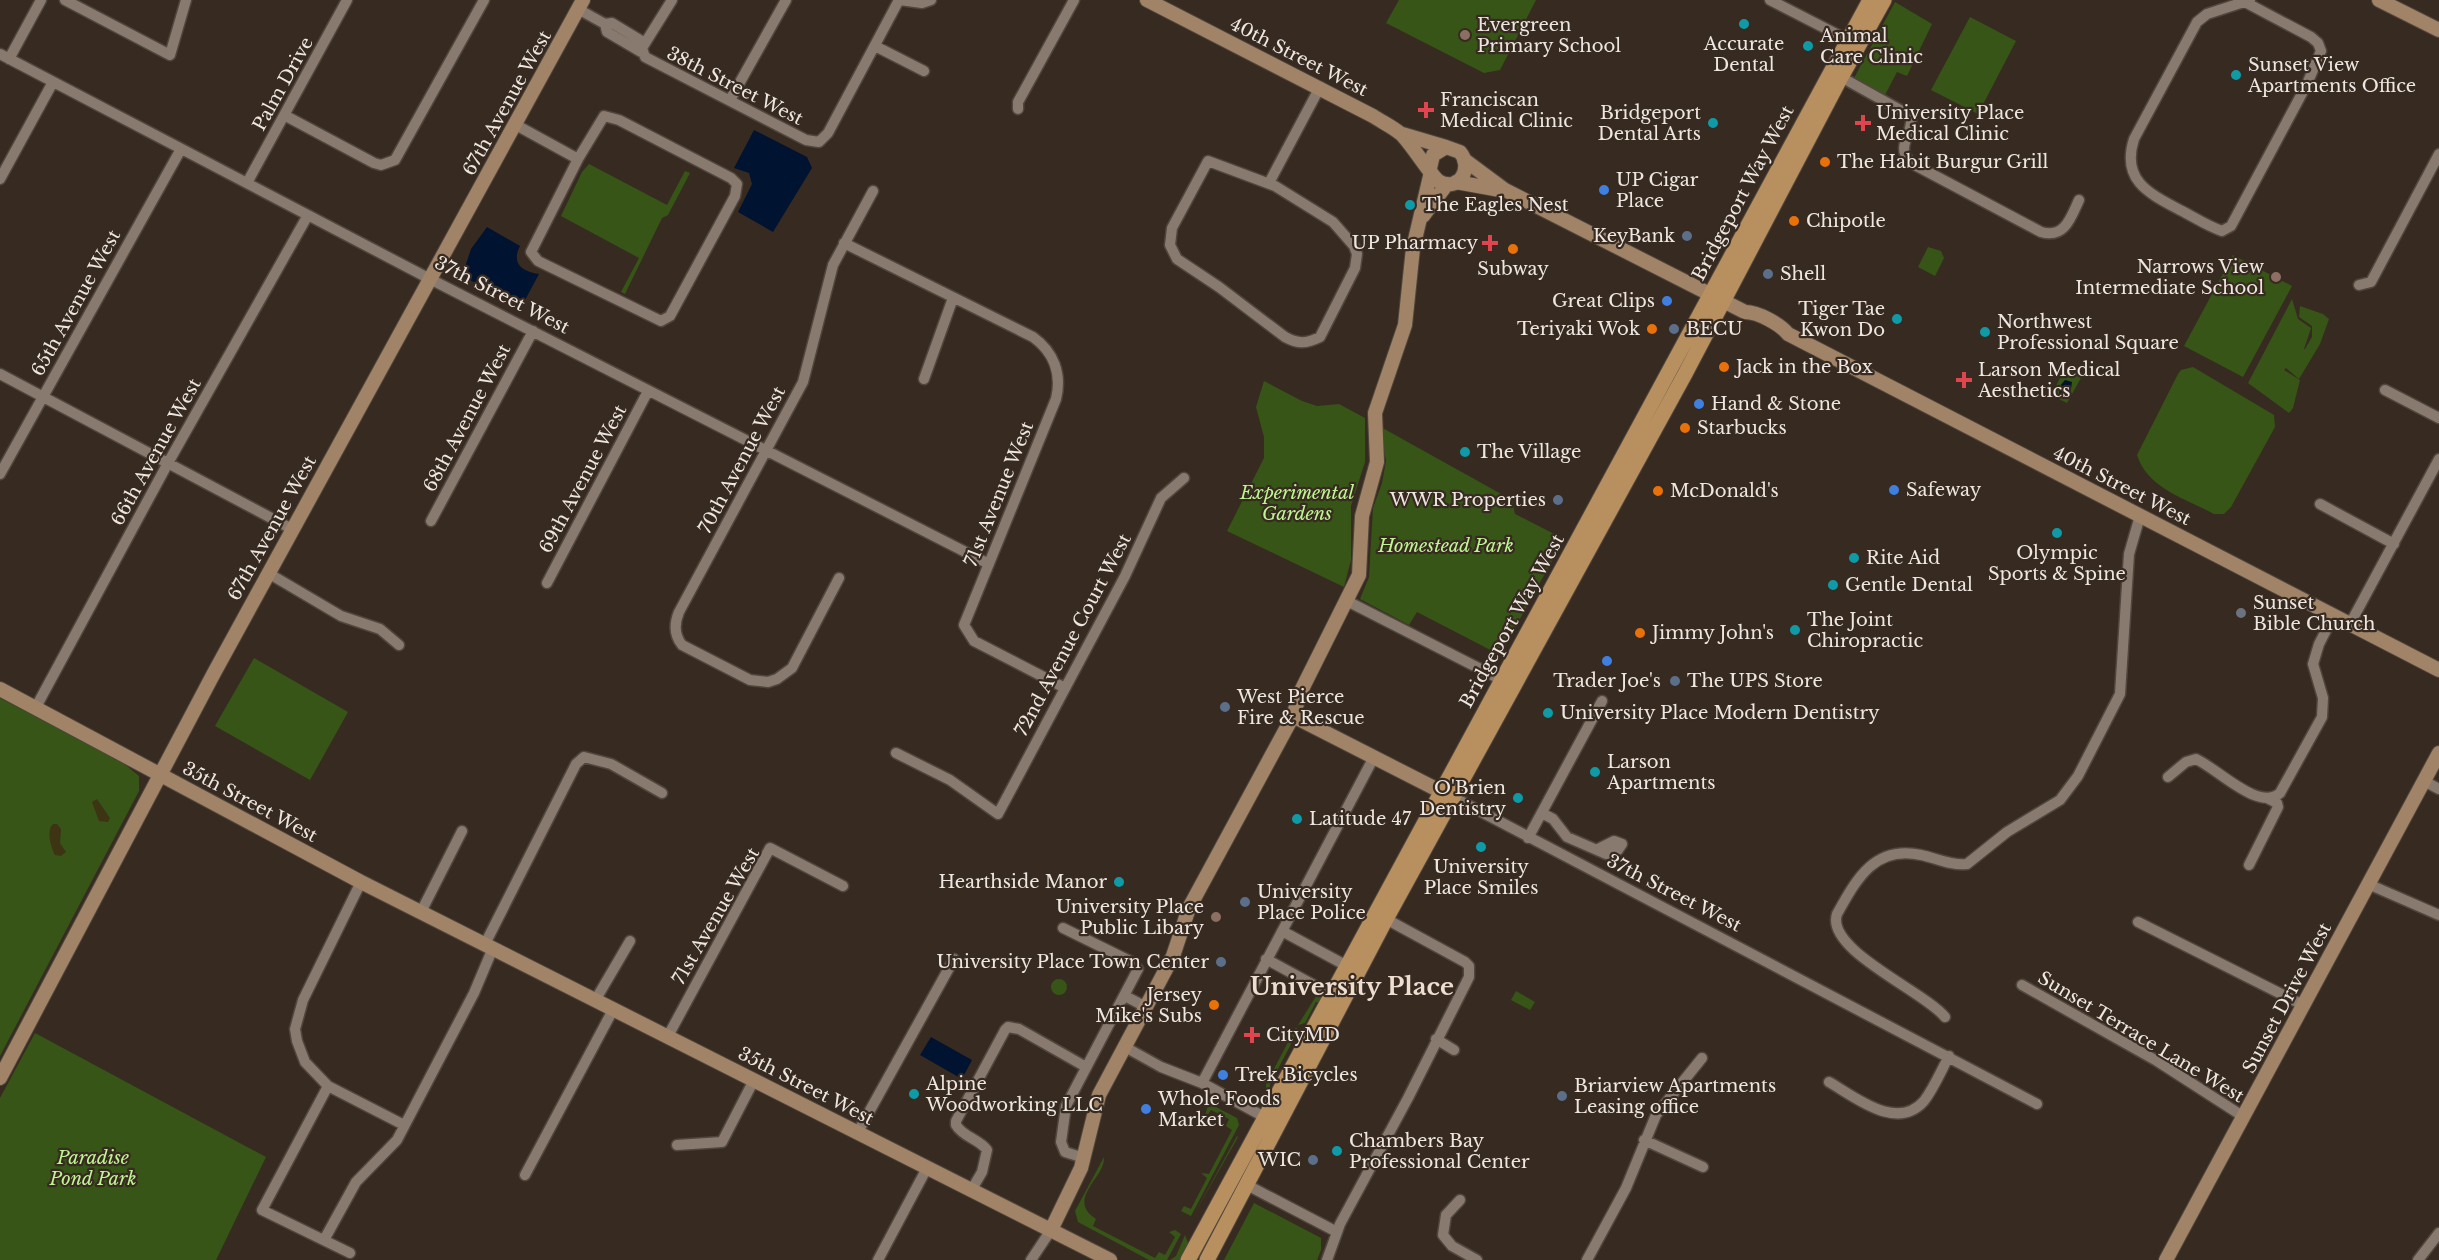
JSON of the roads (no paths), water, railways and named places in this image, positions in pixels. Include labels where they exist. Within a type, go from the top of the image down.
[{"type":"main road","name":"Bridgeport Way West","points":[[1207,1260],[1247,1185],[1272,1121],[1347,966],[1447,795],[1718,298],[1870,0]]},
{"type":"main road","name":"Bridgeport Way West","points":[[1188,1260],[1272,1121],[1386,919],[1502,680],[1884,0]]},
{"type":"street","points":[[4,56],[41,0]]},
{"type":"street","points":[[65,0],[170,55],[186,0]]},
{"type":"street","name":"Palm Drive","points":[[247,183],[347,0]]},
{"type":"street","points":[[284,115],[374,163],[381,165],[395,160],[484,0]]},
{"type":"street","points":[[643,47],[672,0]]},
{"type":"street","points":[[730,100],[786,0]]},
{"type":"street","points":[[924,71],[875,46],[900,0],[922,3],[931,0]]},
{"type":"street","points":[[1018,109],[1018,102],[1074,0]]},
{"type":"street","name":"40th Street West","points":[[1147,0],[1320,87],[1401,134],[1446,147]]},
{"type":"street","points":[[1770,0],[1848,40]]},
{"type":"street","points":[[2379,0],[2439,30]]},
{"type":"street","points":[[2248,1],[2314,39],[2319,46],[2320,54],[2307,84],[2231,226],[2222,231],[2145,189],[2134,175],[2131,149],[2134,139],[2197,22],[2207,14],[2248,1]]},
{"type":"street","name":"38th Street West","points":[[581,4],[604,24],[612,22],[643,47],[648,60],[806,140],[819,142],[828,133],[875,46]]},
{"type":"street","name":"67th Avenue West","points":[[0,1078],[268,573],[581,4]]},
{"type":"street","name":"37th Street West","points":[[4,56],[430,279],[989,564]]},
{"type":"street","points":[[1841,77],[1911,116],[1912,122],[1903,147],[1911,163],[2031,226],[2049,234],[2059,232],[2066,226],[2079,200]]},
{"type":"street","points":[[0,179],[53,82]]},
{"type":"street","points":[[1269,183],[1320,87]]},
{"type":"street","points":[[609,116],[736,182],[735,196],[670,316],[665,320],[656,321],[533,257],[532,247],[578,159],[599,121],[609,116]]},
{"type":"street","points":[[516,125],[578,159]]},
{"type":"street","name":"40th Street West","points":[[1401,134],[1430,170]]},
{"type":"street","points":[[1031,1260],[1051,1230],[1084,1158],[1094,1107],[1173,956],[1189,908],[1293,716],[1302,691],[1359,575],[1362,516],[1377,462],[1375,413],[1405,325],[1412,258],[1422,218],[1433,155],[1446,147],[1460,152],[1466,161],[1463,176],[1451,183],[1422,218]]},
{"type":"street","name":"65th Avenue West","points":[[0,474],[181,149]]},
{"type":"street","points":[[2359,285],[2371,282],[2439,154]]},
{"type":"street","points":[[1208,161],[1215,161],[1245,177],[1269,183],[1333,222],[1354,246],[1357,254],[1356,268],[1325,331],[1311,341],[1297,343],[1273,329],[1219,287],[1183,265],[1173,253],[1170,245],[1172,228],[1208,161]]},
{"type":"street","name":"40th Street West","points":[[1466,161],[1505,190],[1744,312],[1752,312],[1783,328],[1788,334],[2439,670]]},
{"type":"street","points":[[1430,170],[1437,180],[1451,183]]},
{"type":"street","name":"40th Street West","points":[[1451,183],[1505,190]]},
{"type":"street","name":"70th Avenue West","points":[[839,578],[792,668],[777,679],[768,682],[750,680],[682,645],[675,626],[679,612],[803,382],[828,278],[844,243],[873,191]]},
{"type":"street","name":"66th Avenue West","points":[[36,707],[168,463],[308,215]]},
{"type":"street","points":[[844,243],[953,298],[924,379]]},
{"type":"street","name":"71st Avenue West","points":[[953,298],[1040,342],[1051,355],[1058,374],[1056,399],[964,625],[974,641],[1065,688]]},
{"type":"street","name":"68th Avenue West","points":[[431,521],[533,331]]},
{"type":"street","points":[[0,374],[292,530]]},
{"type":"street","points":[[2385,390],[2439,418]]},
{"type":"street","name":"69th Avenue West","points":[[547,583],[648,391]]},
{"type":"street","points":[[2350,624],[2439,459]]},
{"type":"street","name":"72nd Avenue Court West","points":[[896,753],[950,780],[998,814],[1125,576],[1161,498],[1184,478]]},
{"type":"street","points":[[2320,504],[2394,544]]},
{"type":"street","points":[[1945,1017],[1928,999],[1856,953],[1838,930],[1836,922],[1838,914],[1864,873],[1890,854],[1903,852],[1967,864],[2007,832],[2049,809],[2066,793],[2111,715],[2120,694],[2129,554],[2140,516]]},
{"type":"street","points":[[268,573],[341,616],[380,629],[399,645]]},
{"type":"street","points":[[1347,602],[1502,680]]},
{"type":"street","points":[[2267,798],[2280,793],[2322,717],[2323,698],[2313,664],[2319,644],[2334,615]]},
{"type":"street","name":"35th Street West","points":[[0,689],[361,882],[597,999],[1110,1260]]},
{"type":"street","points":[[1528,838],[1602,701]]},
{"type":"street","name":"37th Street West","points":[[1293,716],[1949,1056],[2037,1104]]},
{"type":"street","name":"Sunset Drive West","points":[[2166,1260],[2439,753]]},
{"type":"street","points":[[324,1240],[356,1182],[398,1140],[474,993],[489,946],[576,764],[584,757],[611,764],[662,793]]},
{"type":"street","points":[[1202,1083],[1374,757]]},
{"type":"street","points":[[2168,777],[2187,762],[2196,759],[2256,797],[2267,798],[2277,803],[2278,807],[2249,865]]},
{"type":"street","points":[[2424,781],[2439,789]]},
{"type":"street","points":[[1542,813],[1556,822],[1567,837],[1598,849]]},
{"type":"street","points":[[421,912],[462,831]]},
{"type":"street","name":"71st Avenue West","points":[[668,1036],[770,848],[843,886]]},
{"type":"street","points":[[361,882],[303,1000],[295,1029],[305,1062],[328,1086],[404,1125]]},
{"type":"street","points":[[2368,884],[2439,915]]},
{"type":"street","points":[[1327,1260],[1337,1232],[1469,977],[1469,966],[1386,919]]},
{"type":"street","points":[[2138,922],[2304,1005]]},
{"type":"street","points":[[1063,928],[1136,964],[1138,972],[1066,1106],[1061,1142],[1065,1152],[1084,1158]]},
{"type":"street","points":[[1282,931],[1347,966]]},
{"type":"street","points":[[597,999],[630,940]]},
{"type":"street","points":[[858,1132],[954,959]]},
{"type":"street","points":[[1266,959],[1332,995]]},
{"type":"street","name":"Sunset Terrace Lane West","points":[[2022,985],[2157,1061],[2244,1117]]},
{"type":"street","points":[[1125,996],[1146,1007]]},
{"type":"street","points":[[525,1175],[614,1008]]},
{"type":"street","points":[[972,1189],[982,1172],[987,1150],[982,1144],[957,1128],[956,1121],[1008,1027],[1012,1027],[1086,1067]]},
{"type":"street","points":[[1436,1039],[1454,1050]]},
{"type":"street","points":[[1125,1047],[1161,1066],[1202,1083],[1272,1121]]},
{"type":"street","points":[[1829,1082],[1881,1111],[1906,1113],[1924,1101],[1949,1056]]},
{"type":"street","points":[[1587,1260],[1626,1188],[1644,1140],[1660,1108],[1702,1058]]},
{"type":"street","points":[[677,1144],[722,1142],[754,1080]]},
{"type":"street","points":[[328,1086],[262,1210],[350,1253]]},
{"type":"street","points":[[1644,1140],[1703,1167]]},
{"type":"street","points":[[878,1260],[927,1168]]},
{"type":"street","points":[[1247,1185],[1337,1232]]},
{"type":"street","points":[[1460,1200],[1446,1215],[1443,1235],[1452,1246],[1477,1260]]},
{"type":"street","points":[[2418,1260],[2439,1233]]},
{"type":"water","points":[[754,130],[807,157],[812,168],[773,232],[738,212],[752,184],[749,173],[734,168]]},
{"type":"water","points":[[487,227],[520,246],[517,258],[520,266],[539,274],[524,302],[513,302],[462,276],[471,249]]},
{"type":"water","points":[[2065,380],[2072,382],[2071,389],[2064,397],[2059,395],[2060,386]]},
{"type":"water","points":[[931,1037],[972,1060],[962,1079],[920,1055]]},
{"type":"place","name":"Accurate Dental","points":[[1744,24]]},
{"type":"place","name":"Evergreen Primary School","points":[[1465,35]]},
{"type":"place","name":"Animal Care Clinic","points":[[1808,46]]},
{"type":"place","name":"Sunset View Apartments Office","points":[[2236,75]]},
{"type":"place","name":"Franciscan Medical Clinic","points":[[1426,110]]},
{"type":"place","name":"Bridgeport Dental Arts","points":[[1713,123]]},
{"type":"place","name":"University Place Medical Clinic","points":[[1863,123]]},
{"type":"place","name":"The Habit Burgur Grill","points":[[1825,162]]},
{"type":"place","name":"UP Cigar Place","points":[[1604,190]]},
{"type":"place","name":"The Eagles Nest","points":[[1410,205]]},
{"type":"place","name":"Chipotle","points":[[1794,221]]},
{"type":"place","name":"KeyBank","points":[[1687,236]]},
{"type":"place","name":"UP Pharmacy","points":[[1490,243]]},
{"type":"place","name":"Subway","points":[[1513,249]]},
{"type":"place","name":"Shell","points":[[1768,274]]},
{"type":"place","name":"Narrows View Intermediate School","points":[[2276,277]]},
{"type":"place","name":"Great Clips","points":[[1667,301]]},
{"type":"place","name":"Tiger Tae Kwon Do","points":[[1897,319]]},
{"type":"place","name":"Teriyaki Wok","points":[[1652,329]]},
{"type":"place","name":"BECU","points":[[1674,329]]},
{"type":"place","name":"Northwest Professional Square","points":[[1985,332]]},
{"type":"place","name":"Jack in the Box","points":[[1724,367]]},
{"type":"place","name":"Larson Medical Aesthetics","points":[[1964,380]]},
{"type":"place","name":"Hand & Stone","points":[[1699,404]]},
{"type":"place","name":"Starbucks","points":[[1685,428]]},
{"type":"place","name":"The Village","points":[[1465,452]]},
{"type":"place","name":"Safeway","points":[[1894,490]]},
{"type":"place","name":"McDonald's","points":[[1658,491]]},
{"type":"place","name":"WWR Properties","points":[[1558,500]]},
{"type":"place","name":"Olympic Sports & Spine","points":[[2057,533]]},
{"type":"place","name":"Rite Aid","points":[[1854,558]]},
{"type":"place","name":"Gentle Dental","points":[[1833,585]]},
{"type":"place","name":"Sunset Bible Church","points":[[2241,613]]},
{"type":"place","name":"The Joint Chiropractic","points":[[1795,630]]},
{"type":"place","name":"Jimmy John's","points":[[1640,633]]},
{"type":"place","name":"Trader Joe's","points":[[1607,661]]},
{"type":"place","name":"The UPS Store","points":[[1675,681]]},
{"type":"place","name":"West Pierce Fire & Rescue","points":[[1225,707]]},
{"type":"place","name":"University Place Modern Dentistry","points":[[1548,713]]},
{"type":"place","name":"Larson Apartments","points":[[1595,772]]},
{"type":"place","name":"O'Brien Dentistry","points":[[1518,798]]},
{"type":"place","name":"Latitude 47","points":[[1297,819]]},
{"type":"place","name":"University Place Smiles","points":[[1481,847]]},
{"type":"place","name":"Hearthside Manor","points":[[1119,882]]},
{"type":"place","name":"University Place Police","points":[[1245,902]]},
{"type":"place","name":"University Place Public Libary","points":[[1216,917]]},
{"type":"place","name":"University Place Town Center","points":[[1221,962]]},
{"type":"place","name":"Jersey Mike's Subs","points":[[1214,1005]]},
{"type":"place","name":"CityMD","points":[[1252,1035]]},
{"type":"place","name":"Trek Bicycles","points":[[1223,1075]]},
{"type":"place","name":"Alpine Woodworking LLC","points":[[914,1094]]},
{"type":"place","name":"Briarview Apartments Leasing office","points":[[1562,1096]]},
{"type":"place","name":"Whole Foods Market","points":[[1146,1109]]},
{"type":"place","name":"Chambers Bay Professional Center","points":[[1337,1151]]},
{"type":"place","name":"WIC","points":[[1313,1160]]},
{"type":"district","name":"University Place","points":[[1352,987]]},
{"type":"park label","name":"Experimental Gardens","points":[[1297,503]]},
{"type":"park label","name":"Homestead Park","points":[[1446,546]]},
{"type":"park label","name":"Paradise Pond Park","points":[[93,1168]]}]
